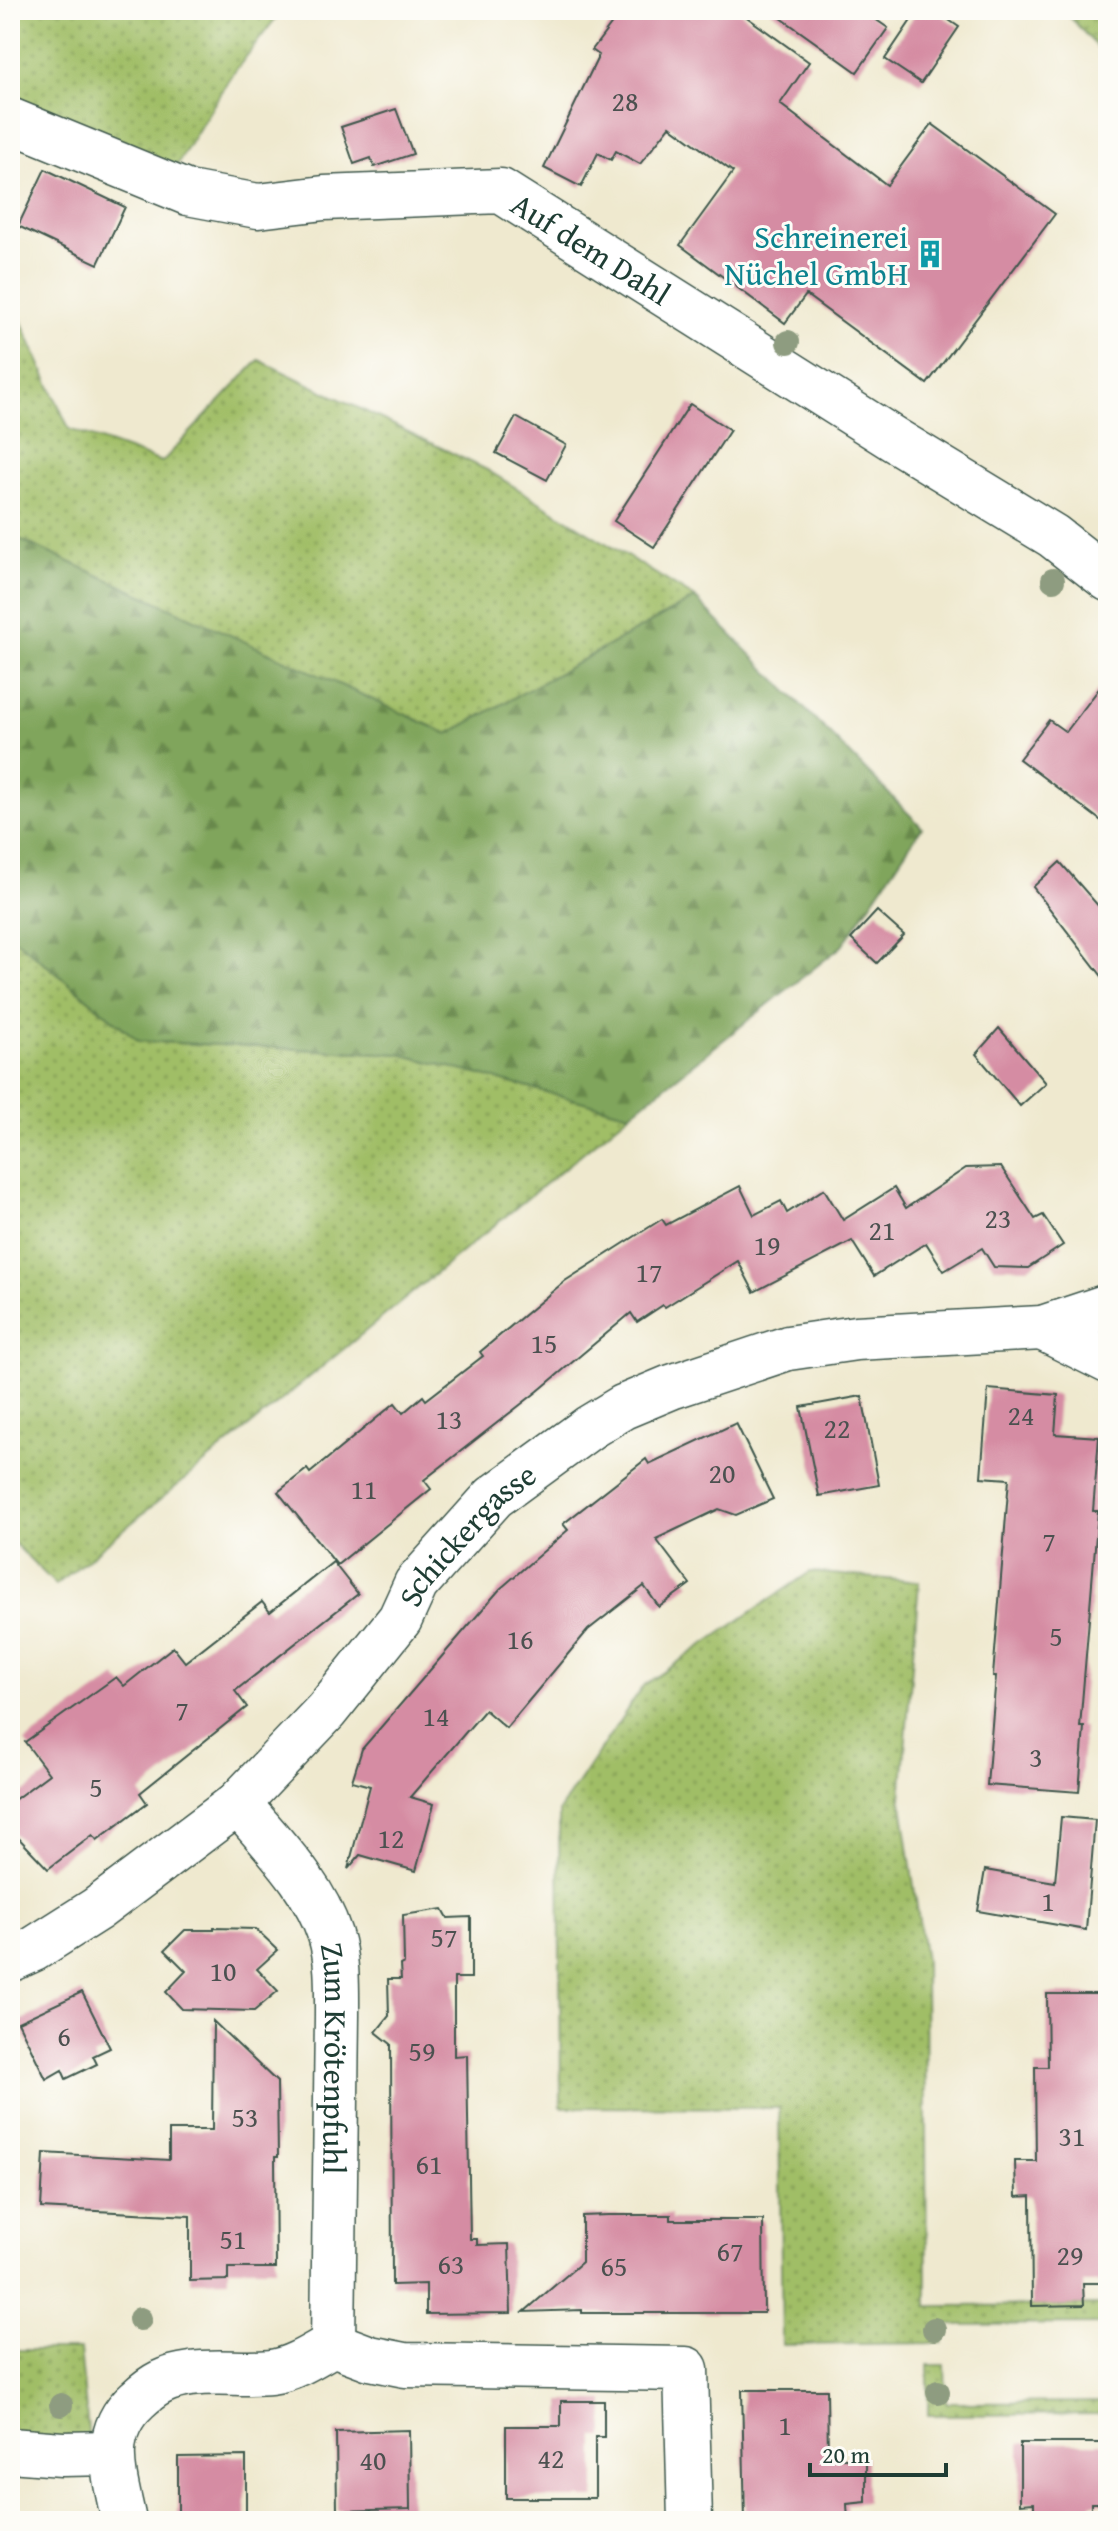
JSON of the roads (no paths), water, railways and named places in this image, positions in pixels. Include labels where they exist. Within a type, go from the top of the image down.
[{"type":"street","name":"Auf dem Dahl","points":[[10,120],[188,193],[258,206],[324,198],[501,191],[1053,536],[1108,579]]},
{"type":"street","name":"Schickergasse","points":[[10,1960],[34,1949],[97,1909],[238,1803],[326,1711],[400,1619],[416,1584],[494,1497],[623,1407],[724,1368],[788,1348],[856,1338],[1042,1328],[1108,1306]]},
{"type":"street","name":"Schickergasse","points":[[1042,1328],[1108,1361]]},
{"type":"street","name":"Zum Krötenpfuhl","points":[[238,1803],[297,1873],[315,1902],[330,1936],[337,2015],[333,2344]]},
{"type":"street","points":[[124,2521],[112,2453],[115,2429],[123,2414],[156,2383],[192,2373],[274,2372],[333,2344],[370,2358],[405,2365],[686,2369],[690,2521]]},
{"type":"street","points":[[10,2450],[62,2454],[112,2453]]},
{"type":"place","name":"Schreinerei Nüchel GmbH","points":[[930,254]]}]
